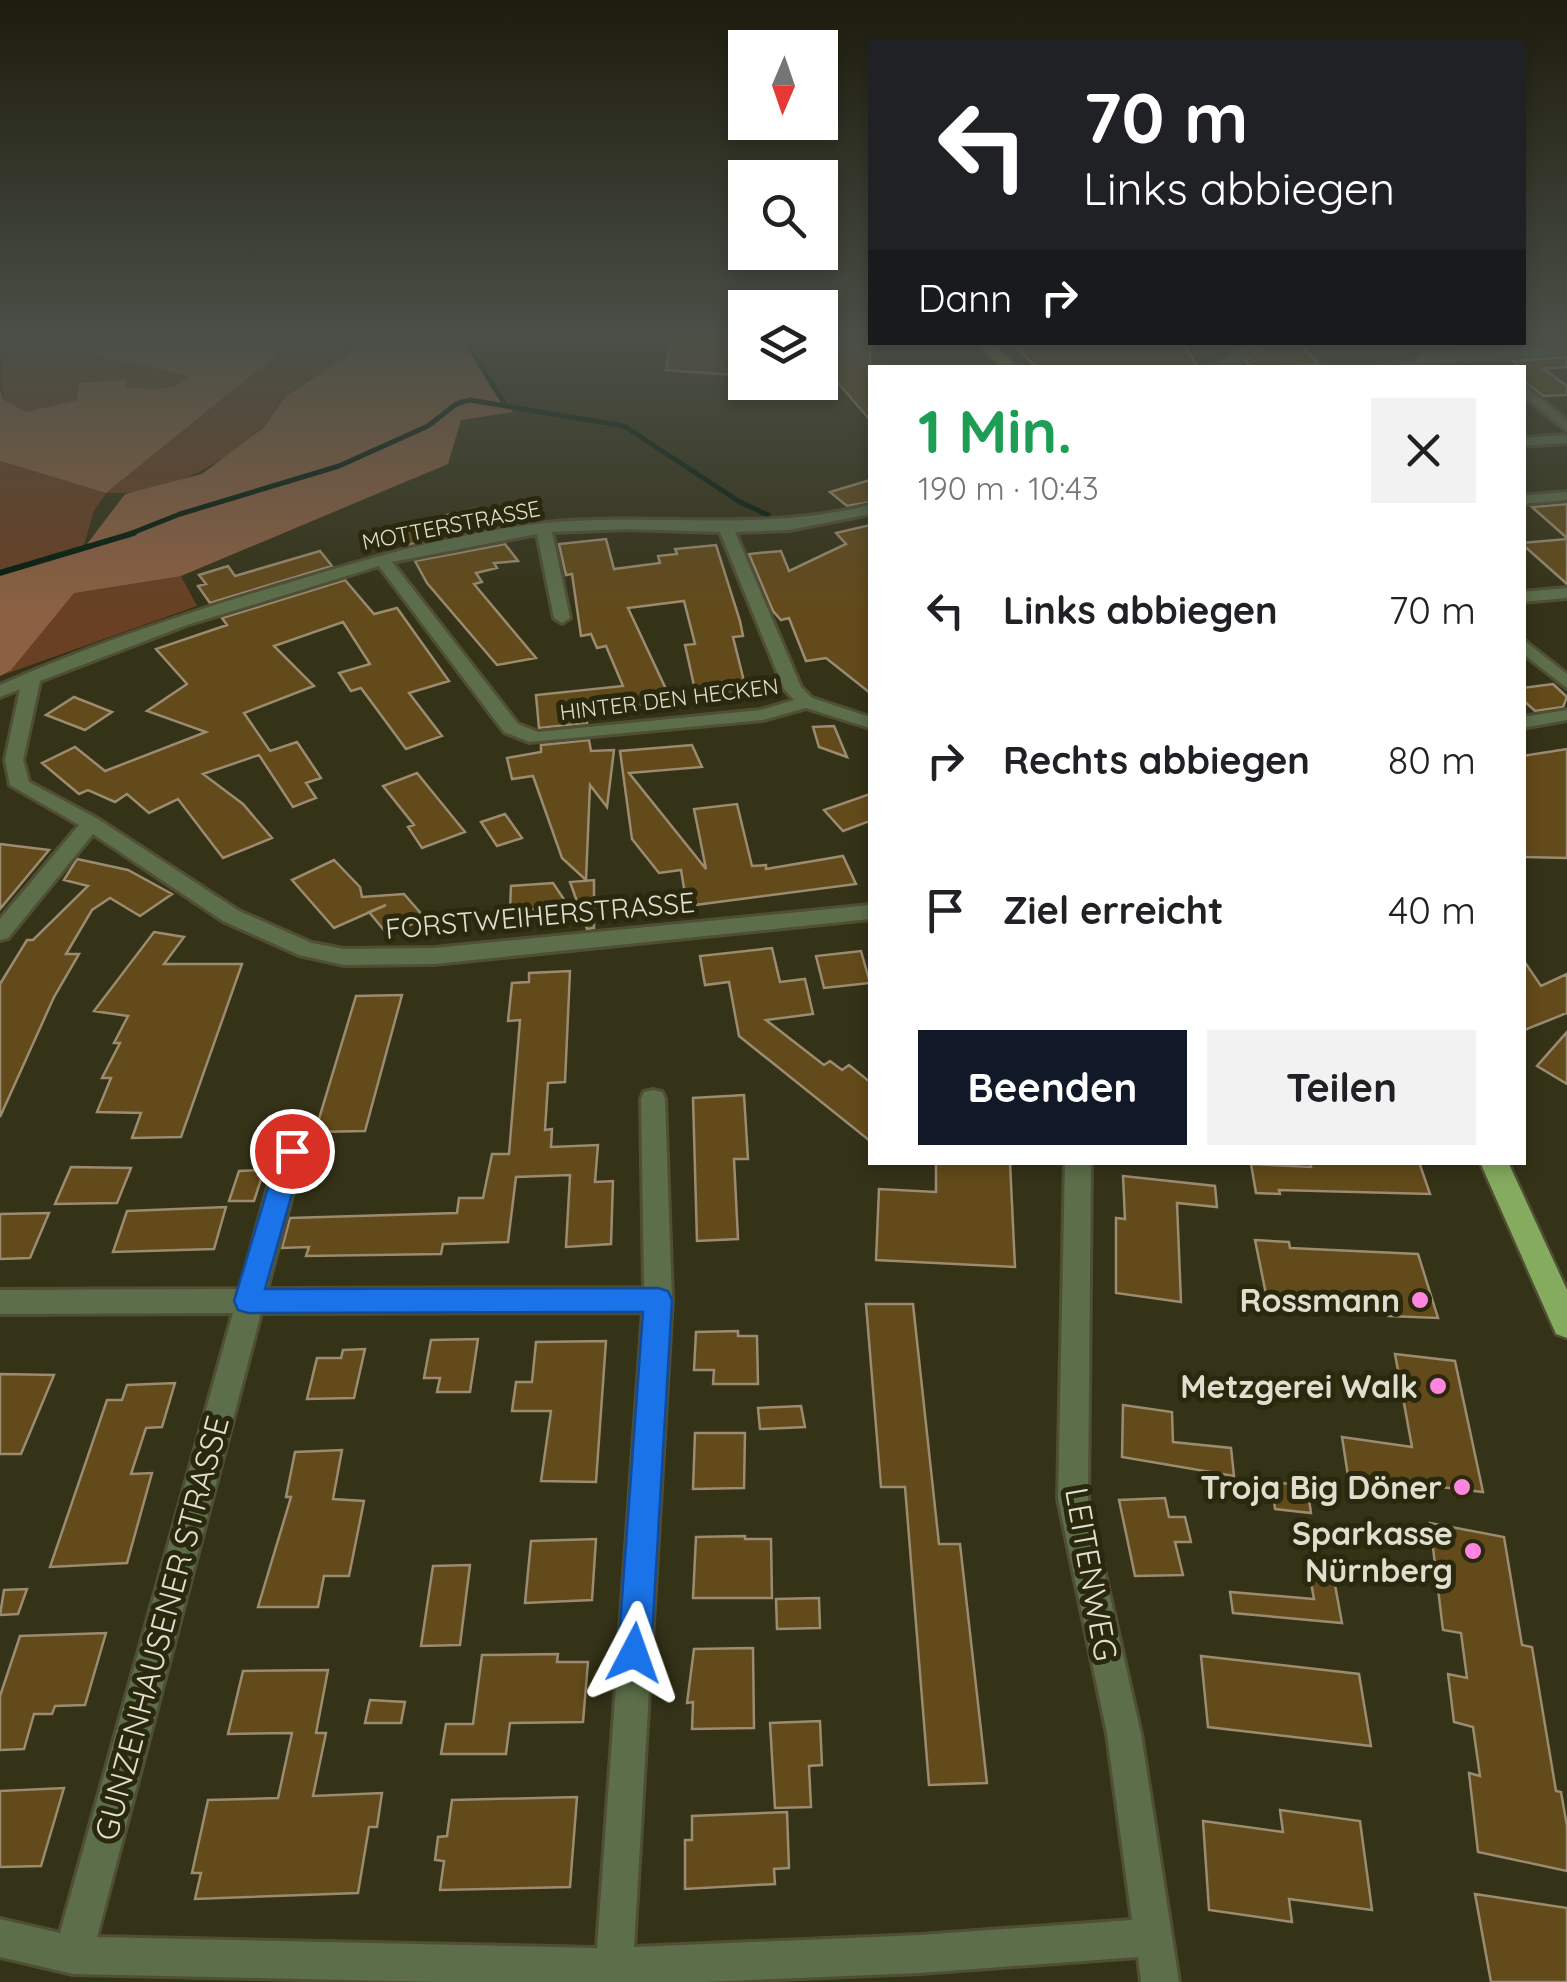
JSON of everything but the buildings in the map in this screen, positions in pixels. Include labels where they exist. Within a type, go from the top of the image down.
[{"type":"main road","points":[[1496,1165],[1558,1283],[1567,1324]]},
{"type":"street","points":[[1526,442],[1567,440]]},
{"type":"street","points":[[1526,500],[1567,496]]},
{"type":"street","name":"MOTTERSTRASSE","points":[[0,692],[180,620],[382,560],[544,528],[602,524],[728,530],[793,526],[868,509]]},
{"type":"street","points":[[544,528],[562,618]]},
{"type":"street","points":[[728,530],[794,689],[806,702],[868,722]]},
{"type":"street","name":"HINTER DEN HECKEN","points":[[382,560],[511,728],[536,738],[763,715],[806,702]]},
{"type":"street","points":[[1526,598],[1567,593]]},
{"type":"street","points":[[1526,647],[1567,683]]},
{"type":"street","name":"FORSTWEIHERSTRASSE","points":[[32,678],[10,787],[91,823],[232,916],[306,950],[344,958],[434,956],[868,912]]},
{"type":"street","points":[[1526,721],[1567,716]]},
{"type":"street","points":[[0,933],[91,823]]},
{"type":"street","points":[[614,1967],[658,1300],[653,1099]]},
{"type":"street","name":"GUNZENHAUSENER STRASSE","points":[[73,1955],[248,1301],[292,1151]]},
{"type":"street","name":"LEITENWEG","points":[[1078,1165],[1073,1500],[1124,1734],[1160,1982]]},
{"type":"street","points":[[0,1302],[658,1300]]},
{"type":"street","points":[[0,1938],[73,1955],[614,1967],[920,1954],[1156,1936]]},
{"type":"shaded area","points":[[0,427],[187,427],[106,493],[0,461]]},
{"type":"shaded area","points":[[187,427],[261,427],[208,467],[169,484],[106,493]]},
{"type":"shaded area","points":[[459,427],[448,464],[181,576],[74,593],[11,670],[0,676],[0,572],[81,552],[125,494],[202,474],[263,428]]},
{"type":"shaded area","points":[[0,461],[106,493],[94,511],[82,552],[181,576],[197,606],[0,676]]},
{"type":"waterway","points":[[127,535],[180,514],[339,466],[425,427]]},
{"type":"waterway","points":[[626,427],[740,502],[768,515]]},
{"type":"waterway","points":[[0,573],[134,533]]},
{"type":"place","name":"Rossmann","points":[[1420,1300]]},
{"type":"place","name":"Metzgerei Walk","points":[[1438,1386]]},
{"type":"place","name":"Troja Big Döner","points":[[1462,1487]]},
{"type":"place","name":"Sparkasse Nürnberg","points":[[1473,1551]]},
{"type":"route","points":[[292,1151],[248,1301],[658,1300],[634,1653]]}]
